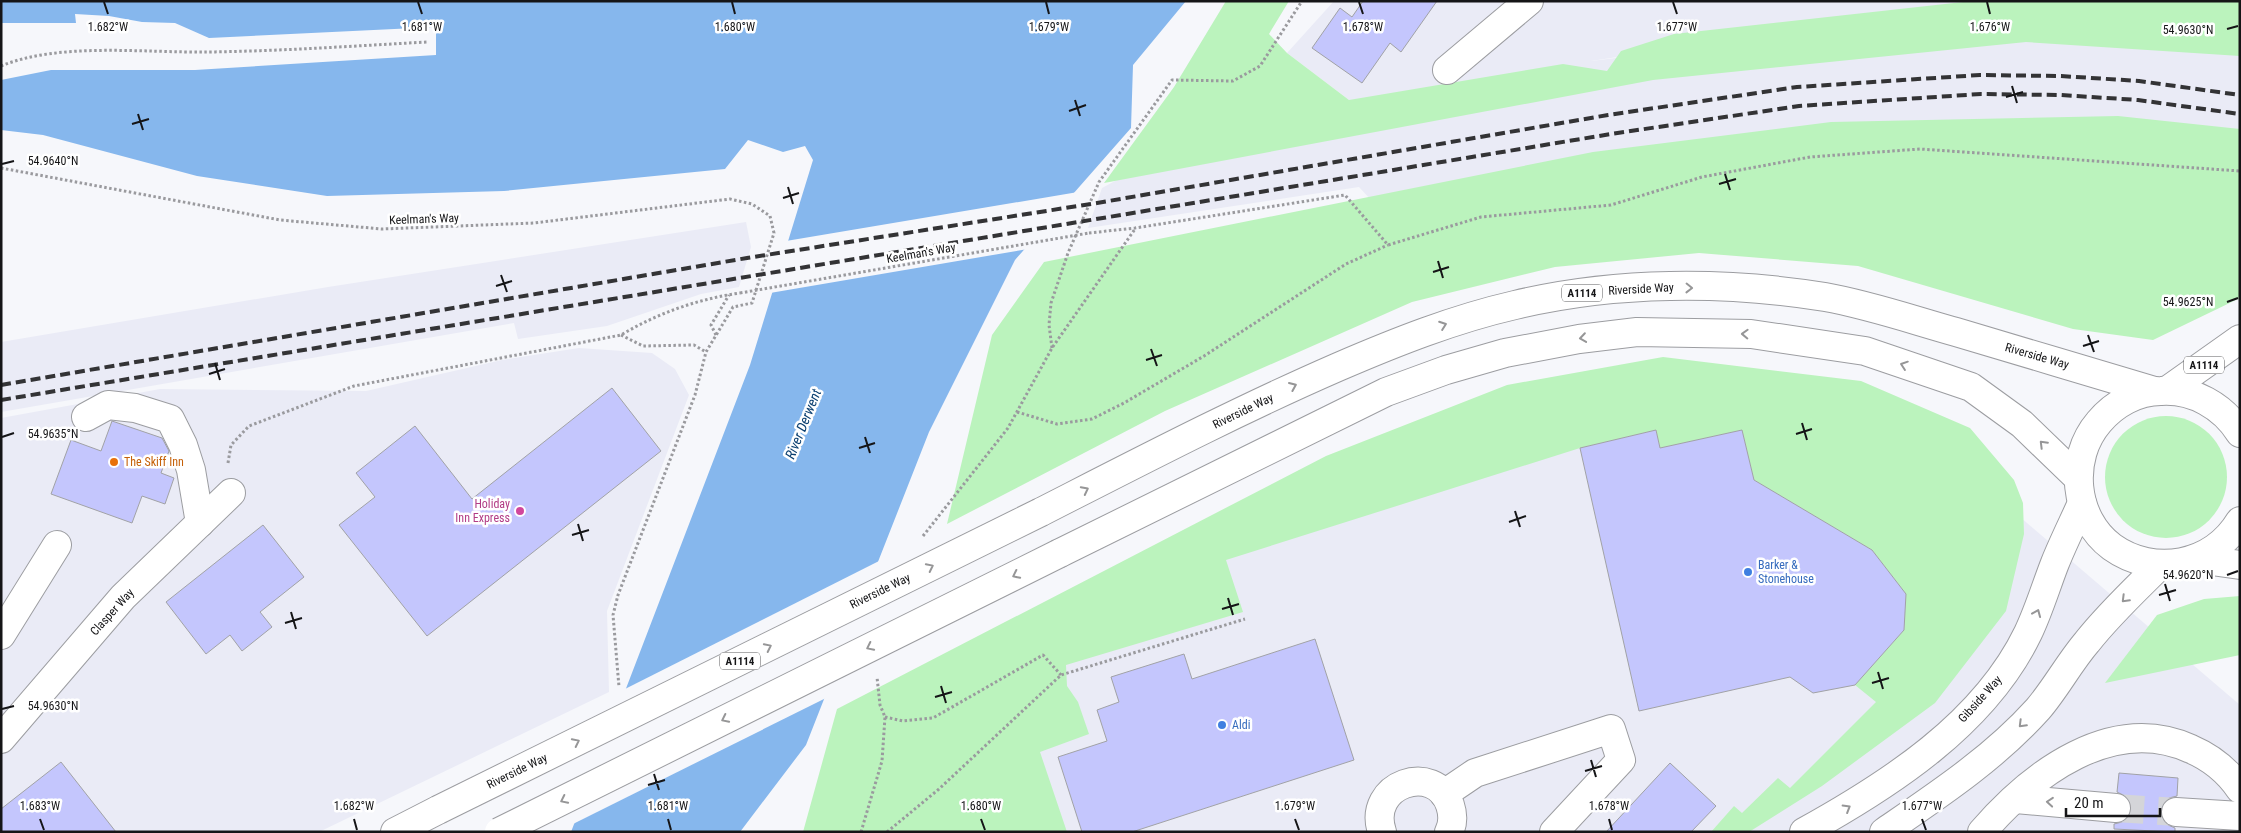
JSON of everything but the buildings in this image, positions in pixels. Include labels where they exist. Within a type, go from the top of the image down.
[{"type":"main road","points":[[1447,70],[1529,1]]},
{"type":"main road","name":"Riverside Way","points":[[395,832],[1281,392],[1396,342],[1456,320],[1517,304],[1641,287],[1757,289],[1827,298],[1876,309],[2161,391],[2192,394],[2215,406],[2233,422],[2240,434]]},
{"type":"main road","points":[[499,832],[1386,392],[1446,370],[1505,352],[1579,339],[1637,332],[1751,334],[1865,351],[1971,387],[2022,424],[2080,491],[2093,527],[2111,546],[2134,559],[2160,565],[2179,564],[2198,558],[2218,547],[2240,521]]},
{"type":"main road","name":"A1114","points":[[2161,391],[2240,339]]},
{"type":"main road","name":"Gibside Way","points":[[1804,832],[1903,772],[1986,696],[2015,657],[2028,634],[2080,491],[2081,454],[2092,431],[2108,411],[2130,398],[2161,391]]},
{"type":"main road","points":[[86,417],[108,405],[135,408],[170,419],[183,445],[191,470],[200,523]]},
{"type":"main road","name":"Clasper Way","points":[[1,739],[124,597],[232,493]]},
{"type":"main road","points":[[1,635],[57,546]]},
{"type":"main road","points":[[2198,558],[2240,565]]},
{"type":"main road","points":[[1884,832],[1959,780],[2000,747],[2038,709],[2086,643],[2113,611],[2160,565]]},
{"type":"main road","points":[[1444,794],[1475,774],[1611,729],[1621,760],[1554,832]]},
{"type":"main road","points":[[1982,832],[2016,800],[2065,760],[2093,746],[2120,738],[2152,739],[2180,744],[2206,756],[2230,773],[2240,789]]},
{"type":"main road","points":[[1382,832],[1379,814],[1382,804],[1389,793],[1403,784],[1413,781],[1428,783],[1444,794],[1452,812],[1449,832]]},
{"type":"main road","points":[[2016,800],[2116,808]]},
{"type":"main road","points":[[2176,812],[2240,816]]},
{"type":"path","points":[[1135,228],[1052,348],[1049,324],[1051,303],[1068,253],[1099,182],[1172,80],[1234,81],[1260,66],[1302,1]]},
{"type":"path","points":[[1,66],[15,60],[71,52],[209,52],[428,42]]},
{"type":"path","points":[[1017,412],[1057,424],[1092,419],[1124,403],[1204,356],[1346,264],[1388,246],[1481,217],[1611,204],[1702,177],[1810,157],[1920,149],[2240,172]]},
{"type":"path","name":"Keelman's Way","points":[[1,168],[280,220],[382,229],[534,223],[730,199],[752,204],[770,216],[774,233],[752,302],[733,307],[706,352],[695,394],[614,608],[619,690]]},
{"type":"path","name":"Keelman's Way","points":[[232,493],[228,461],[231,445],[249,426],[354,386],[621,335],[638,325],[686,305],[729,294],[1089,233],[1135,228],[1345,195],[1388,246]]},
{"type":"path","points":[[716,336],[711,325],[729,294]]},
{"type":"path","points":[[621,335],[635,344],[643,346],[694,345],[706,352]]},
{"type":"path","points":[[887,832],[939,789],[1060,676],[1245,619]]},
{"type":"path","points":[[885,717],[903,721],[934,718],[1043,655],[1060,676]]},
{"type":"shaded area","points":[[1334,1],[1989,1],[1591,61],[2084,1],[2240,4],[2240,165],[1397,228],[1359,187],[1088,228],[1102,188],[1208,131],[1349,100],[1287,53]]},
{"type":"shaded area","points":[[746,222],[751,247],[739,287],[701,294],[607,326],[518,339],[514,323],[1,412],[1,342],[328,287]]},
{"type":"shaded area","points":[[579,348],[652,353],[675,369],[689,395],[607,611],[609,692],[319,832],[1,832],[1,418],[160,389],[366,391],[502,360]]},
{"type":"shaded area","points":[[1627,405],[1923,434],[2240,705],[2240,832],[881,832],[896,680]]},
{"type":"green space","points":[[1226,1],[1289,1],[1269,34],[1287,53],[1349,100],[1563,64],[1607,71],[1621,51],[1674,34],[1972,1],[2240,1],[2240,56],[2026,42],[1653,80],[1104,183],[1174,87]]},
{"type":"green space","points":[[2118,116],[2240,129],[2240,298],[2153,340],[2073,329],[1858,266],[1699,253],[1555,267],[1412,302],[1165,411],[947,524],[992,335],[1044,262],[1593,152],[1831,122]]},
{"type":"green space","points":[[1663,357],[1861,381],[1970,428],[2014,480],[2023,503],[2024,534],[2006,611],[1935,703],[1822,786],[1749,832],[1711,832],[1734,806],[1742,813],[1778,778],[1790,788],[1876,702],[1855,685],[1904,630],[1906,594],[1872,550],[1754,480],[1742,430],[1660,448],[1656,430],[1580,448],[1226,560],[1243,612],[1066,665],[1067,686],[1078,702],[1089,734],[1040,752],[1067,832],[803,832],[837,709],[1326,456],[1507,385]]},
{"type":"green space","points":[[2166,416],[2189,421],[2209,434],[2222,454],[2227,477],[2222,500],[2209,520],[2189,533],[2166,538],[2143,533],[2123,520],[2110,500],[2105,477],[2110,454],[2123,434],[2143,421]]},
{"type":"green space","points":[[2240,596],[2240,655],[2105,683],[2157,615],[2204,599]]},
{"type":"water","name":"River Derwent","points":[[1,1],[1186,1],[1133,65],[1131,128],[1015,260],[929,432],[806,745],[740,832],[571,832],[750,365],[813,160],[805,146],[783,152],[748,140],[725,169],[504,191],[327,196],[197,176],[43,135],[1,130]]},
{"type":"pier","points":[[75,14],[109,16],[142,22],[175,23],[209,38],[436,27],[436,55],[195,70],[51,70],[1,80],[1,23],[76,23]]},
{"type":"pier","points":[[1078,192],[1028,249],[770,293],[786,241]]},
{"type":"pier","points":[[883,559],[828,697],[571,825],[623,690]]},
{"type":"tunnel","points":[[2116,808],[2176,812]]},
{"type":"railway","points":[[1,385],[747,258],[1097,203],[1608,115],[1797,87],[1980,75],[2061,76],[2139,81],[2240,95]]},
{"type":"railway","points":[[1,400],[1611,134],[1799,106],[1981,94],[2061,95],[2138,100],[2240,114]]},
{"type":"place","name":"The Skiff Inn","points":[[114,462]]},
{"type":"place","name":"Holiday Inn Express","points":[[520,511]]},
{"type":"place","name":"Barker & Stonehouse","points":[[1748,572]]},
{"type":"place","name":"Aldi","points":[[1222,725]]}]
